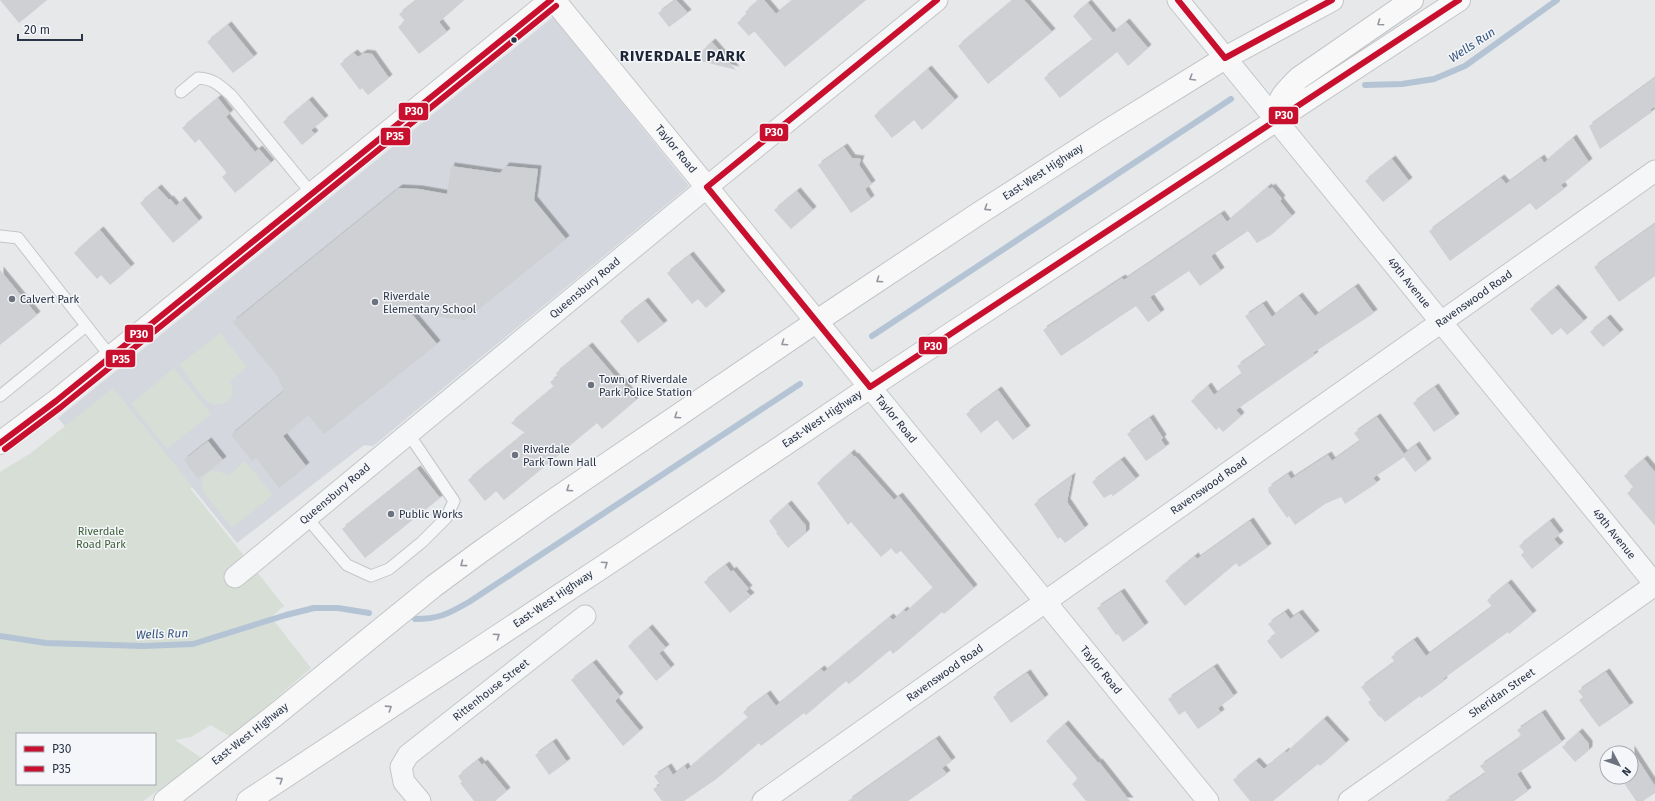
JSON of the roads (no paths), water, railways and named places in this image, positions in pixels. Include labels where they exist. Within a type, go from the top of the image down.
[{"type":"main road","name":"Taylor Road","points":[[552,0],[870,387]]},
{"type":"main road","points":[[0,443],[56,401],[552,0]]},
{"type":"main road","name":"East-West Highway","points":[[164,801],[274,716],[394,617],[480,552],[817,321],[978,214],[1107,131],[1225,58],[1332,0]]},
{"type":"main road","points":[[1277,121],[1276,112],[1278,102],[1285,91],[1299,78],[1412,0]]},
{"type":"main road","name":"East-West Highway","points":[[248,801],[870,387],[1459,0]]},
{"type":"street","name":"Queensbury Road","points":[[235,577],[707,187],[937,0]]},
{"type":"street","name":"49th Avenue","points":[[1178,0],[1655,584]]},
{"type":"street","points":[[1286,26],[1313,0]]},
{"type":"street","name":"Ravenswood Road","points":[[763,801],[1655,171]]},
{"type":"street","name":"Taylor Road","points":[[870,387],[1208,801]]},
{"type":"street","name":"Sheridan Street","points":[[1349,801],[1655,584]]},
{"type":"street","name":"Rittenhouse Street","points":[[420,801],[404,782],[401,767],[408,755],[585,616]]},
{"type":"lane","points":[[181,92],[198,78],[210,79],[218,84],[231,95],[312,194]]},
{"type":"lane","points":[[0,236],[18,238],[110,356]]},
{"type":"lane","points":[[0,396],[86,326]]},
{"type":"lane","points":[[307,518],[347,565],[371,576],[388,569],[422,542],[446,518],[454,501],[408,433]]},
{"type":"waterway","name":"Wells Run","points":[[1365,85],[1402,84],[1434,79],[1465,66],[1557,0]]},
{"type":"waterway","points":[[872,336],[1231,99]]},
{"type":"waterway","points":[[415,619],[437,617],[455,610],[469,602],[800,384]]},
{"type":"waterway","name":"Wells Run","points":[[0,636],[46,643],[143,646],[193,644],[286,615],[314,608],[338,608],[369,613]]},
{"type":"place","name":"Calvert Park","points":[[12,299]]},
{"type":"place","name":"Riverdale Elementary School","points":[[375,302]]},
{"type":"place","name":"Town of Riverdale Park Police Station","points":[[591,385]]},
{"type":"place","name":"Riverdale Park Town Hall","points":[[515,455]]},
{"type":"place","name":"Public Works","points":[[391,514]]},
{"type":"district","name":"RIVERDALE PARK","points":[[683,56]]},
{"type":"park label","name":"Riverdale Road Park","points":[[101,537]]}]
